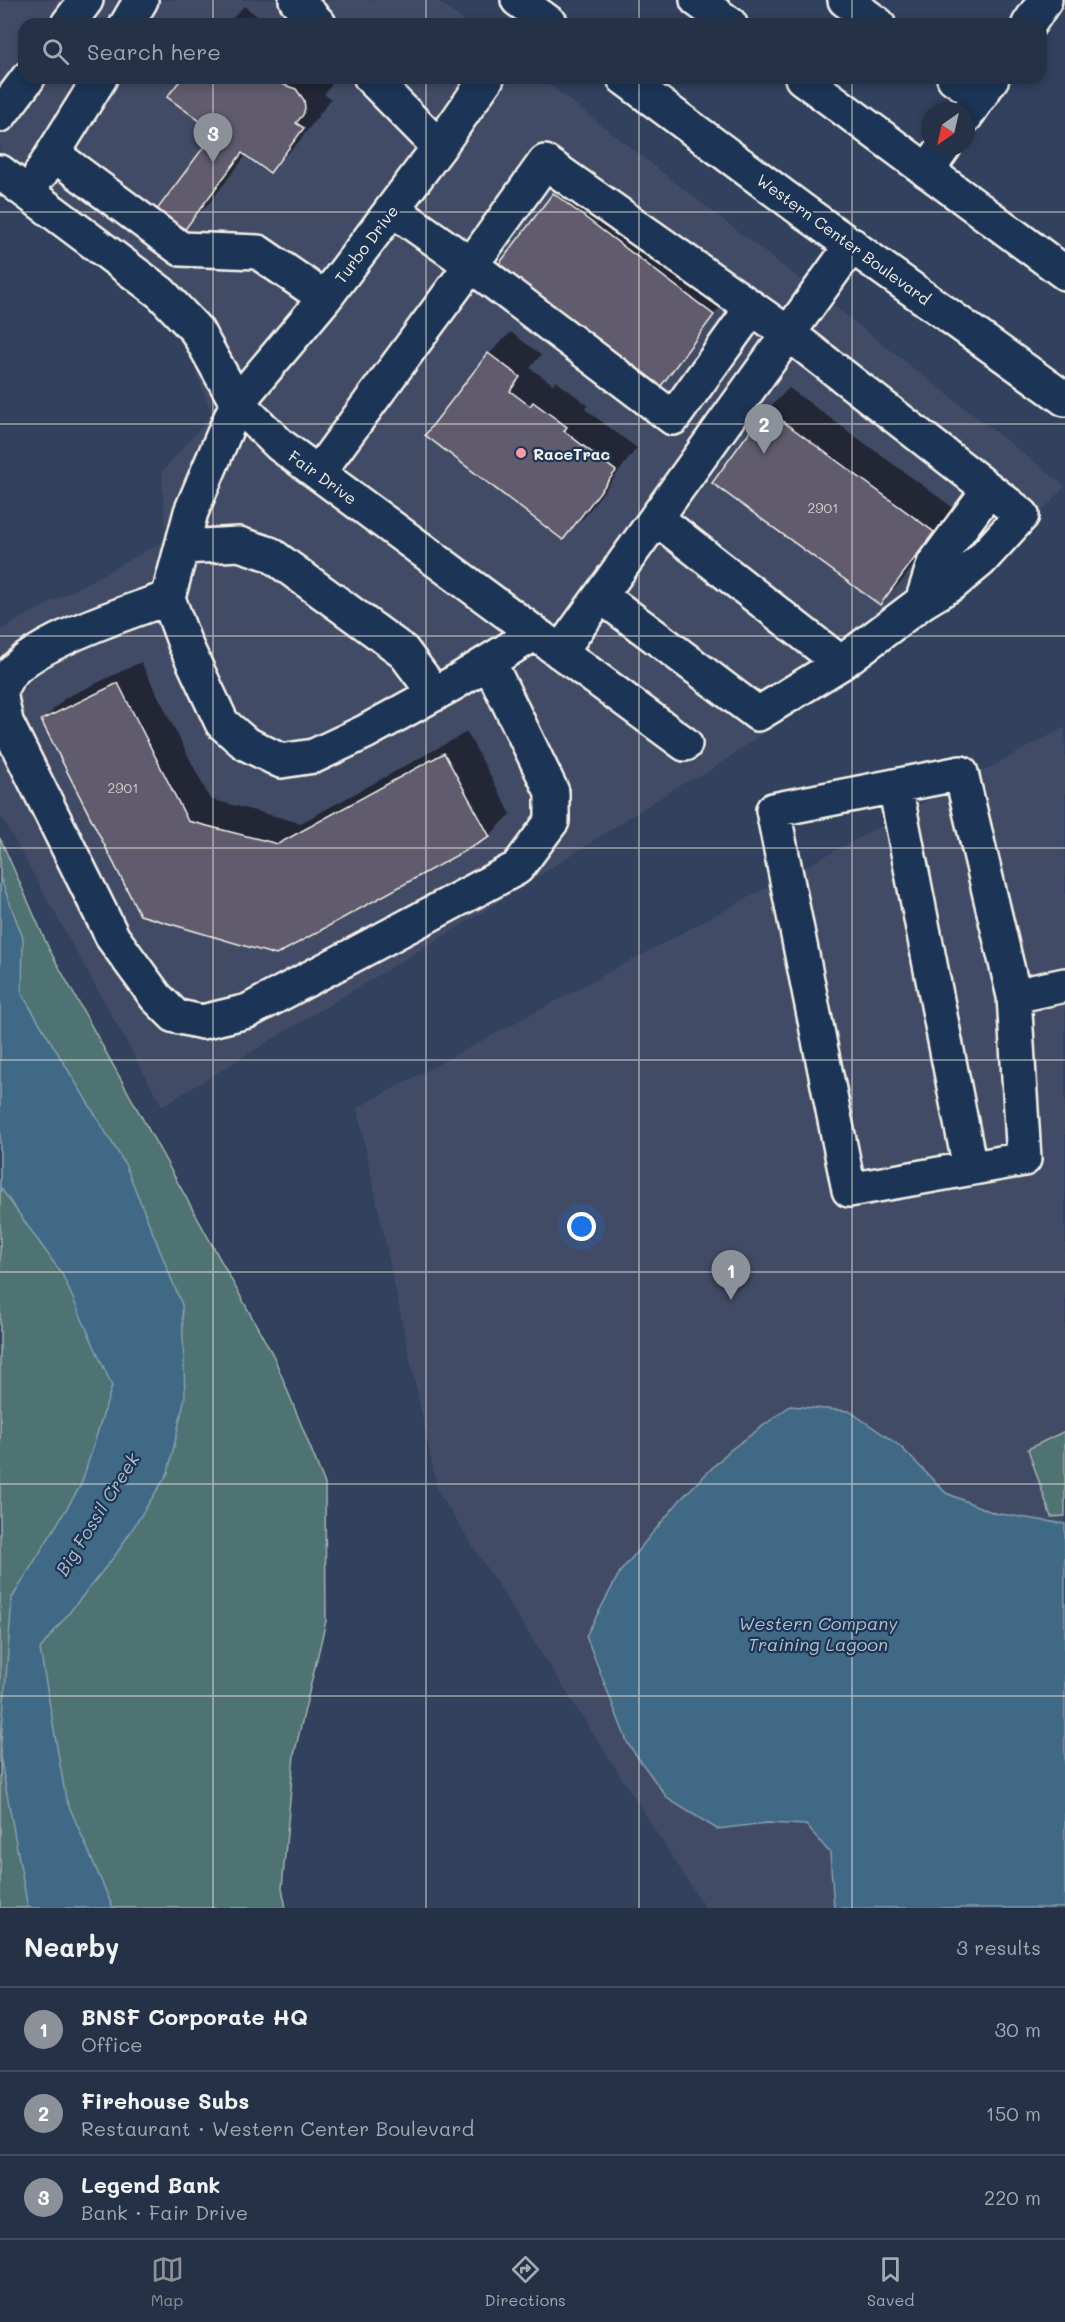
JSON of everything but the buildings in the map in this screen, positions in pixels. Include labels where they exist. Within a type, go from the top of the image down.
[{"type":"street","points":[[72,18],[86,0]]},
{"type":"street","points":[[130,18],[141,0]]},
{"type":"street","points":[[296,0],[312,18]]},
{"type":"street","points":[[698,0],[722,18]]},
{"type":"street","points":[[844,0],[870,18]]},
{"type":"street","points":[[1033,18],[1045,0]]},
{"type":"street","points":[[28,193],[96,84]]},
{"type":"street","points":[[377,84],[439,147]]},
{"type":"street","name":"Turbo Drive","points":[[168,598],[191,512],[237,403],[325,298],[439,147],[483,84]]},
{"type":"street","name":"Western Center Boulevard","points":[[632,84],[1065,399]]},
{"type":"street","points":[[812,84],[936,159],[1065,273]]},
{"type":"street","points":[[53,154],[181,249],[258,252],[325,298]]},
{"type":"street","points":[[318,473],[545,162],[789,334],[988,491],[1022,515],[981,560],[952,584],[922,602],[841,663],[758,714],[601,596]]},
{"type":"street","name":"Fair Drive","points":[[0,172],[161,293],[198,331],[237,403],[280,445],[685,744]]},
{"type":"street","points":[[392,209],[471,265],[673,418],[752,308]]},
{"type":"street","points":[[489,662],[552,792],[552,821],[517,868],[248,1011],[202,1022],[175,1016],[156,997],[113,938],[6,722],[1,693],[12,670],[57,640],[168,598],[184,644],[222,723],[245,743],[281,761],[314,756],[365,732],[489,662],[548,642],[601,596],[852,246]]},
{"type":"street","points":[[922,602],[934,564],[988,491]]},
{"type":"street","points":[[657,518],[841,663]]},
{"type":"street","points":[[182,547],[239,544],[270,554],[403,651],[435,694]]},
{"type":"street","points":[[961,773],[1014,996],[1024,1159],[849,1190],[773,810],[895,786],[961,773]]},
{"type":"street","points":[[895,786],[970,1168]]},
{"type":"street","points":[[1014,996],[1065,985]]},
{"type":"shaded area","points":[[0,0],[436,0],[460,18],[18,18],[18,84],[549,84],[1065,486],[977,583],[705,774],[683,783],[481,913],[162,1106],[0,814],[0,630],[166,540],[162,472],[212,414],[189,353],[151,309],[0,196]]},
{"type":"shaded area","points":[[1065,727],[1065,1908],[705,1908],[438,1492],[357,1108]]},
{"type":"green space","points":[[0,838],[49,949],[274,1357],[325,1484],[326,1621],[294,1755],[282,1888],[286,1908],[0,1908]]},
{"type":"green space","points":[[1065,1431],[1065,1516],[1051,1517],[1028,1449]]},
{"type":"water","name":"Big Fossil Creek","points":[[0,877],[23,938],[22,994],[125,1164],[182,1305],[185,1397],[168,1473],[117,1553],[40,1649],[66,1799],[113,1908],[28,1908],[0,1756],[12,1598],[81,1485],[112,1386],[62,1274],[0,1187]]},
{"type":"water","name":"Western Company Training Lagoon","points":[[790,1406],[849,1411],[900,1446],[946,1493],[994,1513],[1065,1524],[1065,1908],[834,1908],[830,1853],[806,1825],[767,1823],[717,1829],[668,1799],[628,1744],[586,1636],[620,1572],[681,1499],[729,1451]]},
{"type":"place","name":"Legend Bank","points":[[213,163]]},
{"type":"place","name":"RaceTrac","points":[[521,453]]},
{"type":"place","name":"Firehouse Subs","points":[[764,454]]},
{"type":"place","name":"BNSF Corporate HQ","points":[[731,1300]]}]
